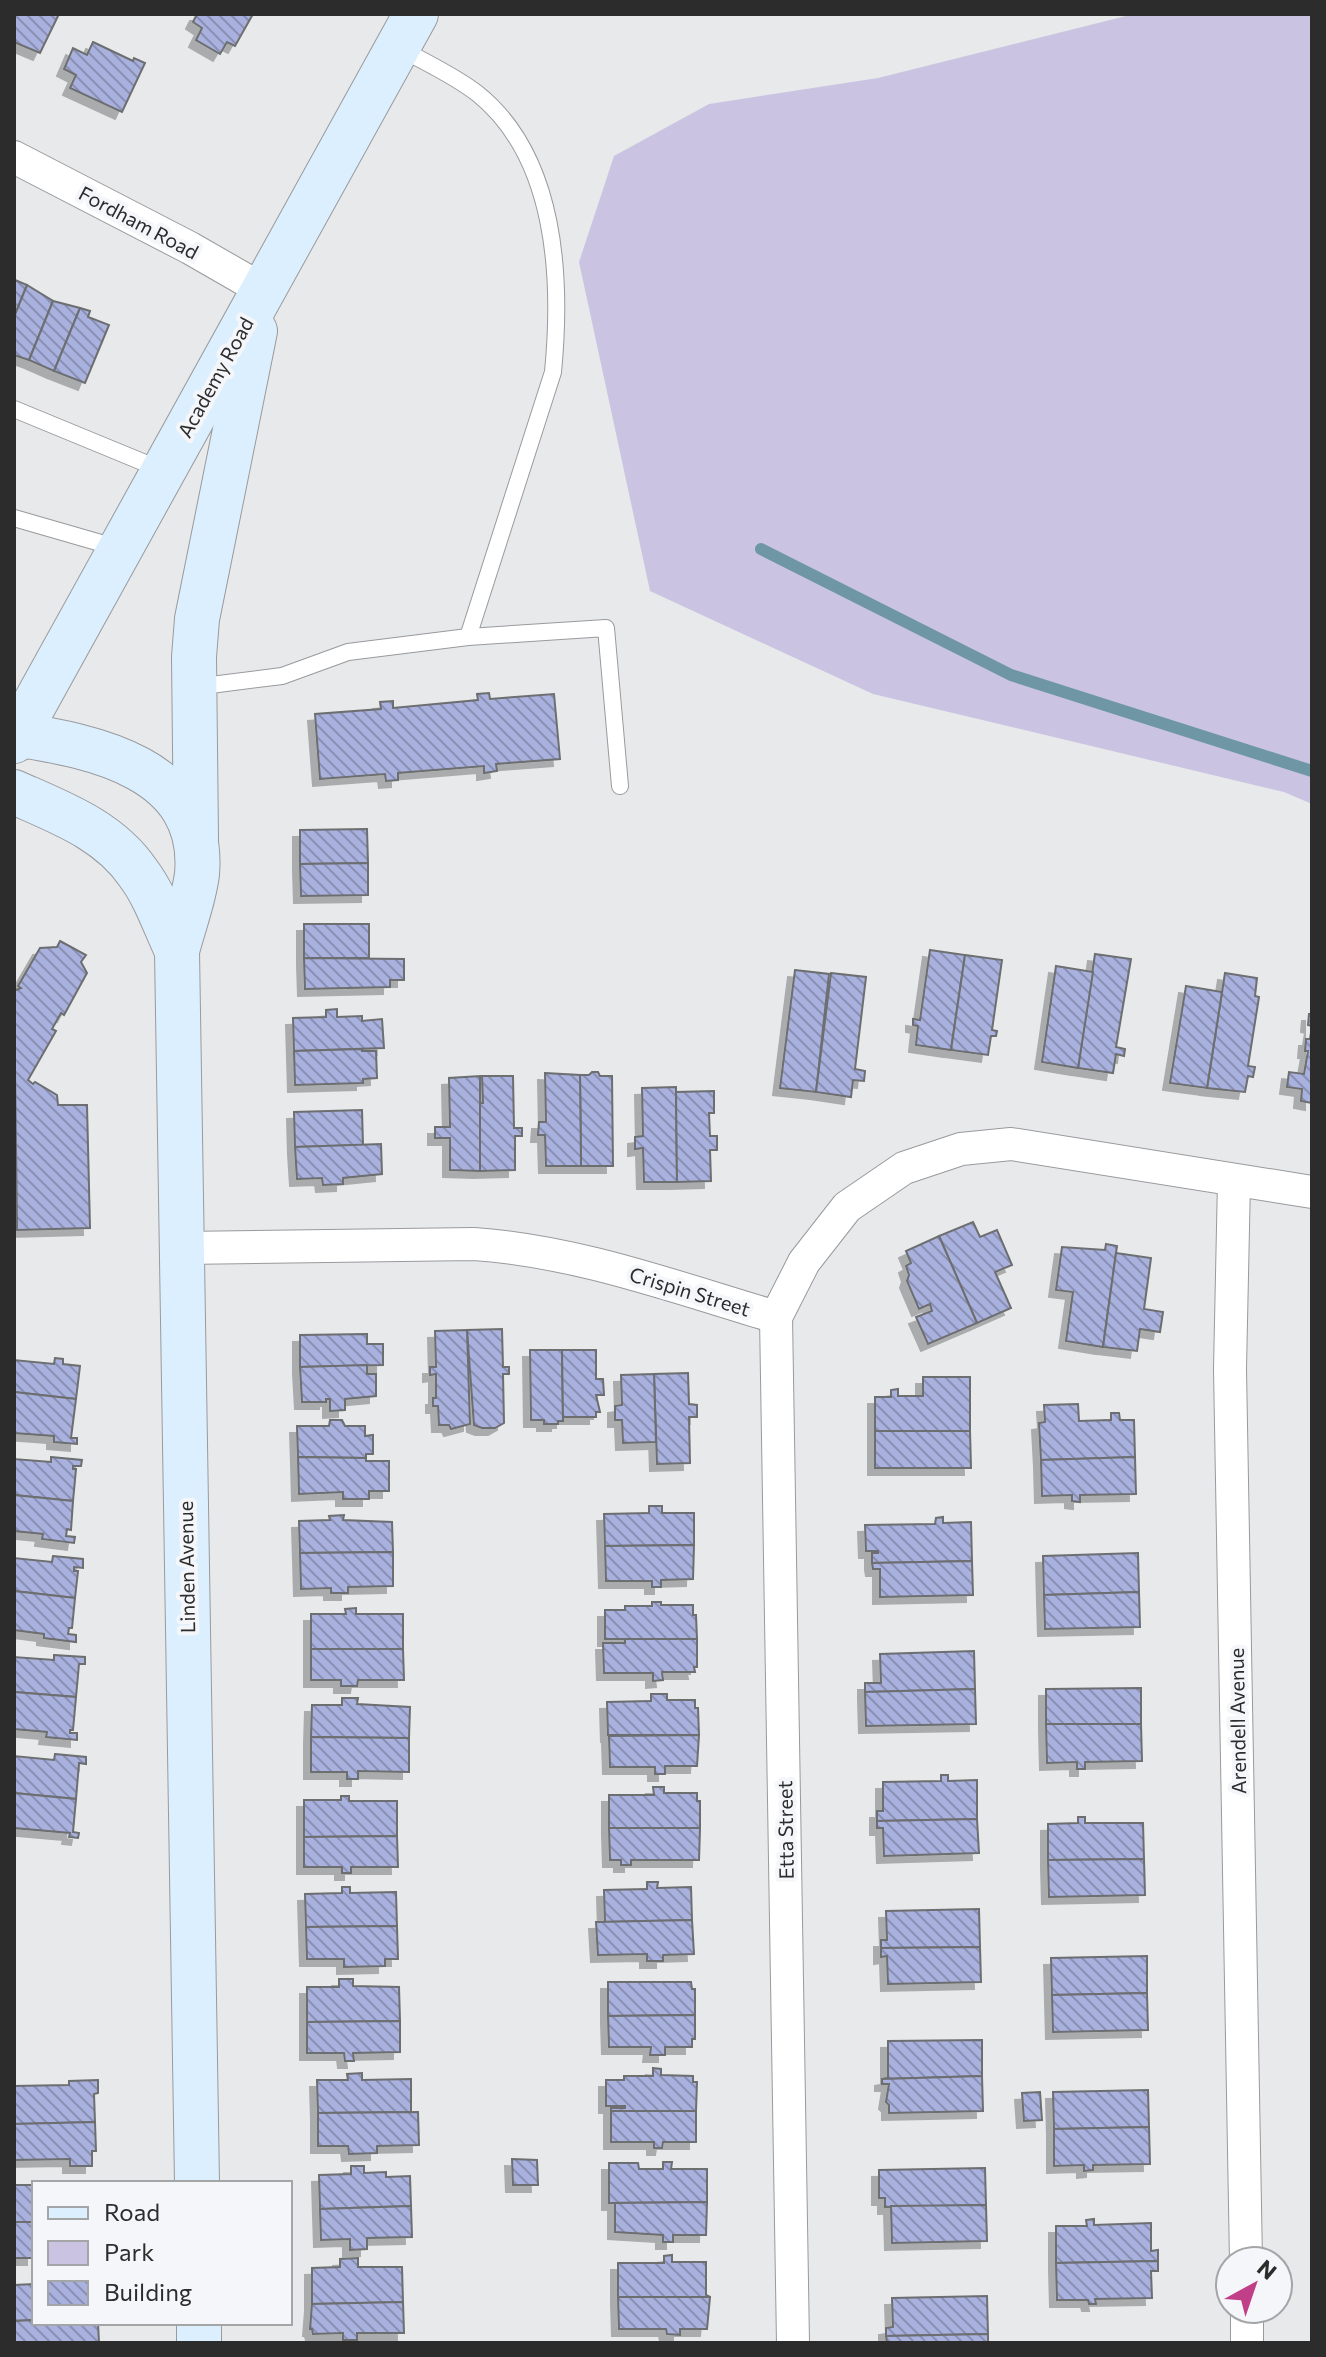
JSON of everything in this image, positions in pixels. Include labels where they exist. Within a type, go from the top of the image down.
[{"type":"street","name":"Academy Road","points":[[15,737],[407,30]]},
{"type":"street","name":"Fordham Road","points":[[14,157],[190,248],[263,290]]},
{"type":"street","points":[[196,843],[194,687],[197,619],[263,290]]},
{"type":"street","name":"Linden Avenue","points":[[15,737],[83,745],[134,766],[168,791],[190,824],[196,843],[197,875],[177,951],[197,2181]]},
{"type":"street","name":"Linden Avenue","points":[[14,792],[86,825],[126,857],[140,874],[177,951]]},
{"type":"street","name":"Crispin Street","points":[[182,1248],[474,1244],[512,1247],[583,1259],[776,1317],[804,1262],[847,1207],[904,1168],[961,1149],[1011,1144],[1312,1192]]},
{"type":"street","name":"Arendell Avenue","points":[[1234,1181],[1230,1369],[1246,2245]]},
{"type":"street","name":"Etta Street","points":[[776,1317],[793,2343]]},
{"type":"lane","points":[[407,30],[511,128],[536,171],[556,265],[558,327],[553,372],[468,637]]},
{"type":"lane","points":[[14,409],[163,471]]},
{"type":"lane","points":[[14,518],[120,549]]},
{"type":"lane","points":[[194,687],[282,676],[348,652],[468,637],[606,628],[620,786]]},
{"type":"green space","points":[[1312,14],[1312,804],[1284,792],[873,694],[650,591],[579,262],[614,156],[709,104],[878,78],[1130,15]]},
{"type":"building","points":[[14,14],[59,14],[40,53],[14,42]]},
{"type":"building","points":[[197,14],[253,14],[235,46],[227,42],[220,54],[196,40],[202,28],[193,22]]},
{"type":"building","points":[[93,42],[133,61],[134,58],[145,63],[122,112],[70,88],[76,75],[64,69],[73,48],[87,55]]},
{"type":"building","points":[[14,281],[27,285],[14,317]]},
{"type":"building","points":[[27,285],[53,301],[29,360],[14,355],[14,317]]},
{"type":"building","points":[[53,301],[80,308],[54,371],[29,360]]},
{"type":"building","points":[[80,308],[90,311],[88,317],[109,325],[85,383],[54,371]]},
{"type":"building","points":[[489,693],[490,699],[554,694],[560,759],[496,764],[497,771],[484,773],[484,766],[398,773],[398,780],[386,781],[385,774],[320,779],[315,714],[381,709],[380,702],[393,701],[393,708],[478,700],[477,694]]},
{"type":"building","points":[[367,829],[368,863],[300,864],[300,830]]},
{"type":"building","points":[[368,863],[368,895],[301,896],[300,864]]},
{"type":"building","points":[[304,924],[369,924],[369,958],[304,958]]},
{"type":"building","points":[[60,941],[86,955],[81,962],[87,973],[64,1015],[61,1013],[52,1029],[56,1031],[28,1080],[57,1095],[58,1105],[87,1105],[90,1228],[17,1230],[14,988],[21,988],[18,986],[40,948],[57,947]]},
{"type":"building","points":[[930,950],[965,955],[951,1050],[916,1045],[918,1026],[913,1025],[913,1019],[920,1020]]},
{"type":"building","points":[[1095,954],[1131,959],[1116,1047],[1125,1049],[1124,1056],[1116,1054],[1113,1073],[1078,1068]]},
{"type":"building","points":[[965,955],[1002,960],[992,1030],[997,1031],[996,1036],[991,1036],[988,1055],[951,1050]]},
{"type":"building","points":[[304,958],[404,959],[404,980],[390,980],[390,987],[305,989]]},
{"type":"building","points":[[1056,966],[1093,972],[1078,1068],[1042,1062]]},
{"type":"building","points":[[795,970],[829,974],[816,1092],[780,1088]]},
{"type":"building","points":[[831,973],[866,977],[855,1069],[865,1071],[864,1081],[853,1080],[851,1097],[816,1092]]},
{"type":"building","points":[[1225,973],[1257,978],[1255,996],[1259,997],[1248,1066],[1255,1067],[1253,1077],[1248,1076],[1245,1092],[1207,1088]]},
{"type":"building","points":[[1186,986],[1222,992],[1207,1088],[1170,1083]]},
{"type":"building","points":[[337,1009],[337,1017],[362,1016],[362,1021],[382,1019],[384,1048],[294,1051],[293,1018],[326,1017],[326,1010]]},
{"type":"building","points":[[1309,1014],[1312,1014],[1312,1026],[1308,1025]]},
{"type":"building","points":[[1312,1026],[1312,1103],[1301,1101],[1302,1089],[1287,1087],[1289,1072],[1304,1074],[1308,1051],[1305,1051],[1306,1039],[1310,1039]]},
{"type":"building","points":[[294,1051],[376,1051],[377,1078],[363,1079],[363,1083],[295,1085]]},
{"type":"building","points":[[592,1072],[612,1076],[613,1166],[581,1166],[580,1075]]},
{"type":"building","points":[[545,1073],[580,1075],[581,1166],[546,1166],[545,1135],[538,1135],[539,1122],[546,1122]]},
{"type":"building","points":[[480,1076],[480,1171],[450,1170],[450,1138],[435,1138],[435,1127],[450,1127],[449,1078]]},
{"type":"building","points":[[482,1076],[513,1076],[514,1128],[522,1128],[522,1136],[515,1136],[515,1170],[480,1171]]},
{"type":"building","points":[[676,1087],[677,1182],[644,1182],[643,1148],[635,1149],[635,1137],[643,1136],[642,1088]]},
{"type":"building","points":[[714,1091],[714,1113],[709,1113],[710,1136],[717,1136],[717,1150],[710,1150],[711,1181],[677,1182],[676,1092]]},
{"type":"building","points":[[362,1110],[363,1145],[295,1147],[294,1112]]},
{"type":"building","points":[[381,1144],[382,1174],[343,1178],[343,1184],[323,1185],[322,1178],[297,1179],[295,1147]]},
{"type":"building","points":[[973,1222],[980,1237],[997,1230],[1012,1265],[995,1272],[1011,1308],[977,1323],[939,1236]]},
{"type":"building","points":[[939,1236],[977,1323],[928,1344],[916,1317],[932,1311],[930,1304],[919,1309],[907,1281],[906,1266],[911,1263],[906,1251]]},
{"type":"building","points":[[1106,1244],[1117,1246],[1103,1347],[1066,1341],[1073,1292],[1056,1290],[1062,1247],[1105,1250]]},
{"type":"building","points":[[1116,1253],[1151,1258],[1144,1309],[1163,1312],[1160,1332],[1140,1329],[1137,1351],[1103,1347]]},
{"type":"building","points":[[502,1329],[503,1367],[509,1367],[509,1374],[503,1374],[504,1423],[495,1428],[482,1428],[474,1425],[467,1330]]},
{"type":"building","points":[[467,1330],[470,1424],[451,1429],[449,1425],[439,1425],[438,1406],[433,1406],[436,1374],[430,1375],[430,1367],[436,1367],[435,1331]]},
{"type":"building","points":[[367,1334],[367,1344],[383,1344],[383,1365],[300,1367],[300,1335]]},
{"type":"building","points":[[530,1350],[562,1350],[563,1421],[558,1421],[558,1424],[531,1420]]},
{"type":"building","points":[[562,1350],[596,1350],[596,1379],[603,1379],[604,1395],[596,1395],[600,1412],[596,1412],[596,1417],[563,1417]]},
{"type":"building","points":[[55,1358],[63,1359],[63,1364],[80,1366],[76,1399],[14,1392],[14,1360],[54,1364]]},
{"type":"building","points":[[367,1365],[367,1374],[376,1374],[376,1396],[345,1399],[345,1410],[330,1411],[330,1399],[326,1402],[302,1402],[300,1367]]},
{"type":"building","points":[[688,1373],[689,1404],[697,1405],[697,1417],[689,1417],[690,1463],[657,1464],[654,1374]]},
{"type":"building","points":[[654,1374],[656,1442],[623,1443],[622,1420],[615,1420],[615,1406],[622,1405],[621,1375]]},
{"type":"building","points":[[923,1377],[970,1377],[970,1431],[875,1431],[875,1397],[891,1397],[891,1390],[898,1389],[898,1396],[923,1396]]},
{"type":"building","points":[[14,1392],[76,1399],[71,1438],[77,1438],[77,1444],[54,1442],[54,1436],[14,1433]]},
{"type":"building","points":[[1078,1404],[1079,1421],[1111,1420],[1111,1413],[1119,1413],[1120,1420],[1134,1420],[1135,1457],[1041,1460],[1039,1423],[1045,1422],[1044,1405]]},
{"type":"building","points":[[330,1420],[342,1420],[345,1426],[365,1426],[365,1436],[373,1435],[373,1454],[366,1454],[366,1458],[298,1457],[297,1426],[329,1426]]},
{"type":"building","points":[[875,1431],[970,1431],[971,1468],[875,1468]]},
{"type":"building","points":[[51,1457],[82,1460],[81,1466],[73,1466],[76,1469],[73,1501],[14,1495],[14,1459],[51,1462]]},
{"type":"building","points":[[298,1457],[389,1461],[389,1491],[369,1491],[369,1499],[343,1499],[343,1492],[299,1494]]},
{"type":"building","points":[[1135,1457],[1136,1494],[1080,1495],[1080,1502],[1072,1501],[1072,1495],[1042,1496],[1041,1460]]},
{"type":"building","points":[[14,1495],[73,1501],[71,1530],[67,1529],[66,1536],[75,1537],[74,1543],[42,1539],[43,1534],[14,1531]]},
{"type":"building","points":[[649,1506],[662,1506],[662,1513],[694,1513],[694,1545],[605,1546],[604,1514],[649,1513]]},
{"type":"building","points":[[344,1515],[343,1520],[392,1522],[393,1552],[300,1553],[299,1521],[330,1520],[329,1516]]},
{"type":"building","points":[[943,1517],[943,1523],[971,1522],[972,1561],[872,1563],[872,1553],[878,1551],[866,1551],[865,1525],[935,1524],[936,1518]]},
{"type":"building","points":[[694,1545],[693,1579],[661,1580],[661,1587],[652,1587],[652,1581],[606,1581],[605,1546]]},
{"type":"building","points":[[393,1552],[393,1586],[348,1587],[348,1593],[331,1593],[331,1588],[301,1589],[300,1553]]},
{"type":"building","points":[[1138,1553],[1139,1592],[1044,1595],[1043,1556]]},
{"type":"building","points":[[53,1556],[83,1559],[83,1568],[74,1567],[74,1571],[78,1571],[75,1598],[14,1591],[14,1558],[52,1562]]},
{"type":"building","points":[[972,1561],[973,1595],[880,1597],[880,1569],[873,1569],[872,1563]]},
{"type":"building","points":[[14,1591],[75,1598],[72,1628],[69,1628],[68,1634],[76,1635],[76,1642],[14,1630]]},
{"type":"building","points":[[1139,1592],[1140,1627],[1045,1629],[1044,1595]]},
{"type":"building","points":[[652,1602],[693,1605],[697,1639],[605,1639],[605,1610],[652,1606]]},
{"type":"building","points":[[356,1608],[356,1614],[403,1614],[403,1649],[311,1649],[311,1614],[346,1614],[345,1609]]},
{"type":"building","points":[[625,1639],[697,1639],[695,1672],[662,1672],[663,1680],[653,1681],[653,1673],[604,1673],[603,1643],[625,1643]]},
{"type":"building","points":[[311,1649],[403,1649],[404,1680],[358,1680],[357,1686],[341,1686],[341,1680],[311,1680]]},
{"type":"building","points":[[974,1651],[975,1689],[865,1692],[865,1683],[881,1683],[880,1654]]},
{"type":"building","points":[[54,1655],[85,1657],[85,1664],[79,1664],[76,1697],[14,1692],[14,1657],[54,1660]]},
{"type":"building","points":[[1141,1688],[1141,1724],[1046,1724],[1046,1689]]},
{"type":"building","points":[[975,1689],[976,1724],[866,1726],[865,1692]]},
{"type":"building","points":[[14,1692],[76,1697],[73,1730],[70,1733],[77,1733],[77,1740],[46,1737],[47,1732],[14,1729]]},
{"type":"building","points":[[651,1694],[667,1694],[667,1700],[695,1700],[699,1735],[608,1735],[607,1702],[651,1701]]},
{"type":"building","points":[[342,1698],[358,1698],[357,1704],[410,1707],[409,1738],[311,1737],[312,1705],[342,1705]]},
{"type":"building","points":[[1046,1724],[1141,1724],[1142,1761],[1085,1762],[1085,1769],[1077,1769],[1077,1762],[1047,1763]]},
{"type":"building","points":[[699,1735],[697,1766],[665,1766],[665,1774],[655,1774],[655,1767],[610,1767],[609,1736]]},
{"type":"building","points":[[311,1737],[409,1738],[409,1772],[358,1771],[358,1779],[347,1779],[347,1772],[311,1772]]},
{"type":"building","points":[[55,1754],[86,1757],[86,1764],[79,1763],[76,1799],[14,1793],[14,1756],[54,1760]]},
{"type":"building","points":[[941,1775],[948,1775],[948,1781],[977,1780],[977,1819],[877,1821],[877,1811],[883,1811],[883,1782],[941,1781]]},
{"type":"building","points":[[653,1787],[664,1787],[664,1793],[697,1793],[700,1828],[609,1828],[609,1795],[654,1795]]},
{"type":"building","points":[[14,1793],[76,1799],[73,1832],[79,1833],[78,1838],[69,1837],[70,1833],[14,1828]]},
{"type":"building","points":[[341,1796],[349,1796],[349,1801],[397,1801],[397,1836],[304,1837],[304,1800],[341,1800]]},
{"type":"building","points":[[1078,1817],[1085,1817],[1085,1823],[1143,1823],[1144,1859],[1048,1860],[1048,1824],[1078,1823]]},
{"type":"building","points":[[977,1819],[979,1853],[884,1856],[883,1828],[877,1828],[877,1821]]},
{"type":"building","points":[[609,1828],[700,1828],[699,1860],[631,1860],[631,1865],[621,1865],[621,1860],[610,1860]]},
{"type":"building","points":[[397,1836],[398,1867],[351,1867],[351,1873],[342,1873],[342,1867],[304,1867],[304,1837]]},
{"type":"building","points":[[1144,1859],[1145,1895],[1049,1897],[1048,1860]]},
{"type":"building","points":[[647,1882],[658,1882],[657,1888],[691,1887],[692,1920],[605,1922],[604,1890],[647,1889]]},
{"type":"building","points":[[342,1887],[350,1887],[350,1893],[396,1892],[397,1926],[306,1927],[305,1894],[342,1893]]},
{"type":"building","points":[[979,1909],[980,1947],[881,1948],[881,1940],[887,1940],[886,1911]]},
{"type":"building","points":[[692,1920],[694,1954],[663,1955],[663,1961],[647,1961],[647,1954],[598,1955],[596,1922]]},
{"type":"building","points":[[397,1926],[398,1959],[385,1959],[385,1966],[344,1967],[344,1959],[307,1959],[306,1927]]},
{"type":"building","points":[[980,1947],[981,1982],[888,1984],[887,1956],[881,1957],[881,1948]]},
{"type":"building","points":[[1147,1956],[1147,1993],[1052,1995],[1051,1958]]},
{"type":"building","points":[[339,1979],[353,1979],[353,1986],[399,1987],[400,2021],[307,2022],[307,1987],[339,1987]]},
{"type":"building","points":[[608,1982],[691,1982],[692,1989],[695,1989],[695,2015],[608,2016]]},
{"type":"building","points":[[1147,1993],[1148,2030],[1053,2032],[1052,1995]]},
{"type":"building","points":[[695,2015],[692,2047],[665,2047],[665,2055],[650,2055],[651,2047],[609,2047],[608,2016]]},
{"type":"building","points":[[400,2021],[400,2052],[353,2053],[354,2061],[345,2061],[344,2053],[307,2053],[307,2022]]},
{"type":"building","points":[[982,2040],[982,2076],[882,2079],[888,2078],[888,2041]]},
{"type":"building","points":[[653,2068],[661,2069],[661,2075],[693,2076],[693,2082],[697,2082],[696,2111],[611,2111],[611,2108],[625,2106],[606,2106],[606,2080],[624,2080],[624,2076],[653,2076]]},
{"type":"building","points":[[362,2073],[362,2080],[411,2079],[411,2112],[318,2113],[317,2080],[348,2080],[347,2074]]},
{"type":"building","points":[[982,2076],[983,2111],[889,2113],[886,2102],[889,2084],[882,2084],[882,2079]]},
{"type":"building","points":[[98,2080],[98,2093],[94,2094],[95,2122],[14,2124],[14,2086],[69,2085],[69,2081]]},
{"type":"building","points":[[1148,2090],[1149,2127],[1054,2129],[1053,2092]]},
{"type":"building","points":[[1040,2092],[1042,2120],[1024,2121],[1022,2093]]},
{"type":"building","points":[[611,2111],[696,2111],[696,2142],[663,2142],[662,2148],[654,2148],[654,2142],[611,2142]]},
{"type":"building","points":[[418,2112],[419,2145],[377,2146],[377,2153],[349,2154],[348,2146],[318,2146],[318,2113]]},
{"type":"building","points":[[95,2122],[96,2151],[92,2151],[92,2166],[70,2166],[70,2159],[14,2160],[14,2124]]},
{"type":"building","points":[[1149,2127],[1150,2164],[1093,2165],[1093,2170],[1084,2171],[1084,2165],[1054,2166],[1054,2129]]},
{"type":"building","points":[[512,2159],[537,2160],[538,2185],[513,2185]]},
{"type":"building","points":[[663,2162],[672,2162],[671,2169],[707,2169],[707,2202],[609,2203],[609,2163],[638,2163],[639,2169],[663,2169]]},
{"type":"building","points":[[351,2166],[364,2166],[364,2173],[386,2172],[386,2177],[410,2176],[411,2206],[320,2209],[319,2175],[351,2174]]},
{"type":"building","points":[[985,2168],[986,2205],[885,2207],[885,2198],[879,2198],[879,2170]]},
{"type":"building","points":[[14,2185],[32,2185],[32,2222],[14,2222]]},
{"type":"building","points":[[707,2202],[706,2235],[673,2235],[673,2242],[663,2242],[663,2235],[615,2232],[615,2203]]},
{"type":"building","points":[[986,2205],[987,2241],[892,2243],[891,2206]]},
{"type":"building","points":[[411,2206],[412,2237],[367,2238],[367,2249],[350,2250],[350,2239],[321,2240],[320,2209]]},
{"type":"building","points":[[1094,2219],[1094,2225],[1151,2223],[1151,2251],[1158,2250],[1158,2261],[1056,2263],[1056,2226],[1087,2226],[1086,2220]]},
{"type":"building","points":[[14,2222],[32,2222],[32,2258],[14,2258]]},
{"type":"building","points":[[672,2255],[672,2262],[706,2262],[706,2295],[710,2297],[618,2297],[618,2263],[664,2263],[664,2256]]},
{"type":"building","points":[[358,2258],[358,2267],[402,2267],[403,2302],[312,2304],[312,2268],[340,2267],[340,2259]]},
{"type":"building","points":[[1158,2261],[1158,2271],[1151,2271],[1152,2298],[1095,2299],[1096,2304],[1089,2304],[1088,2300],[1057,2300],[1056,2263]]},
{"type":"building","points":[[32,2284],[32,2320],[14,2321],[14,2285]]},
{"type":"building","points":[[987,2296],[988,2334],[886,2336],[886,2328],[893,2327],[892,2298]]},
{"type":"building","points":[[618,2297],[710,2297],[707,2329],[680,2329],[680,2335],[667,2334],[666,2329],[619,2329]]},
{"type":"building","points":[[403,2302],[404,2333],[357,2333],[357,2340],[343,2340],[343,2333],[313,2334],[310,2329],[312,2304]]},
{"type":"building","points":[[32,2320],[32,2325],[98,2325],[99,2343],[14,2343],[14,2321]]},
{"type":"building","points":[[988,2334],[988,2343],[887,2343],[886,2336]]},
{"type":"waterway","points":[[761,549],[1011,675],[1312,771]]}]
